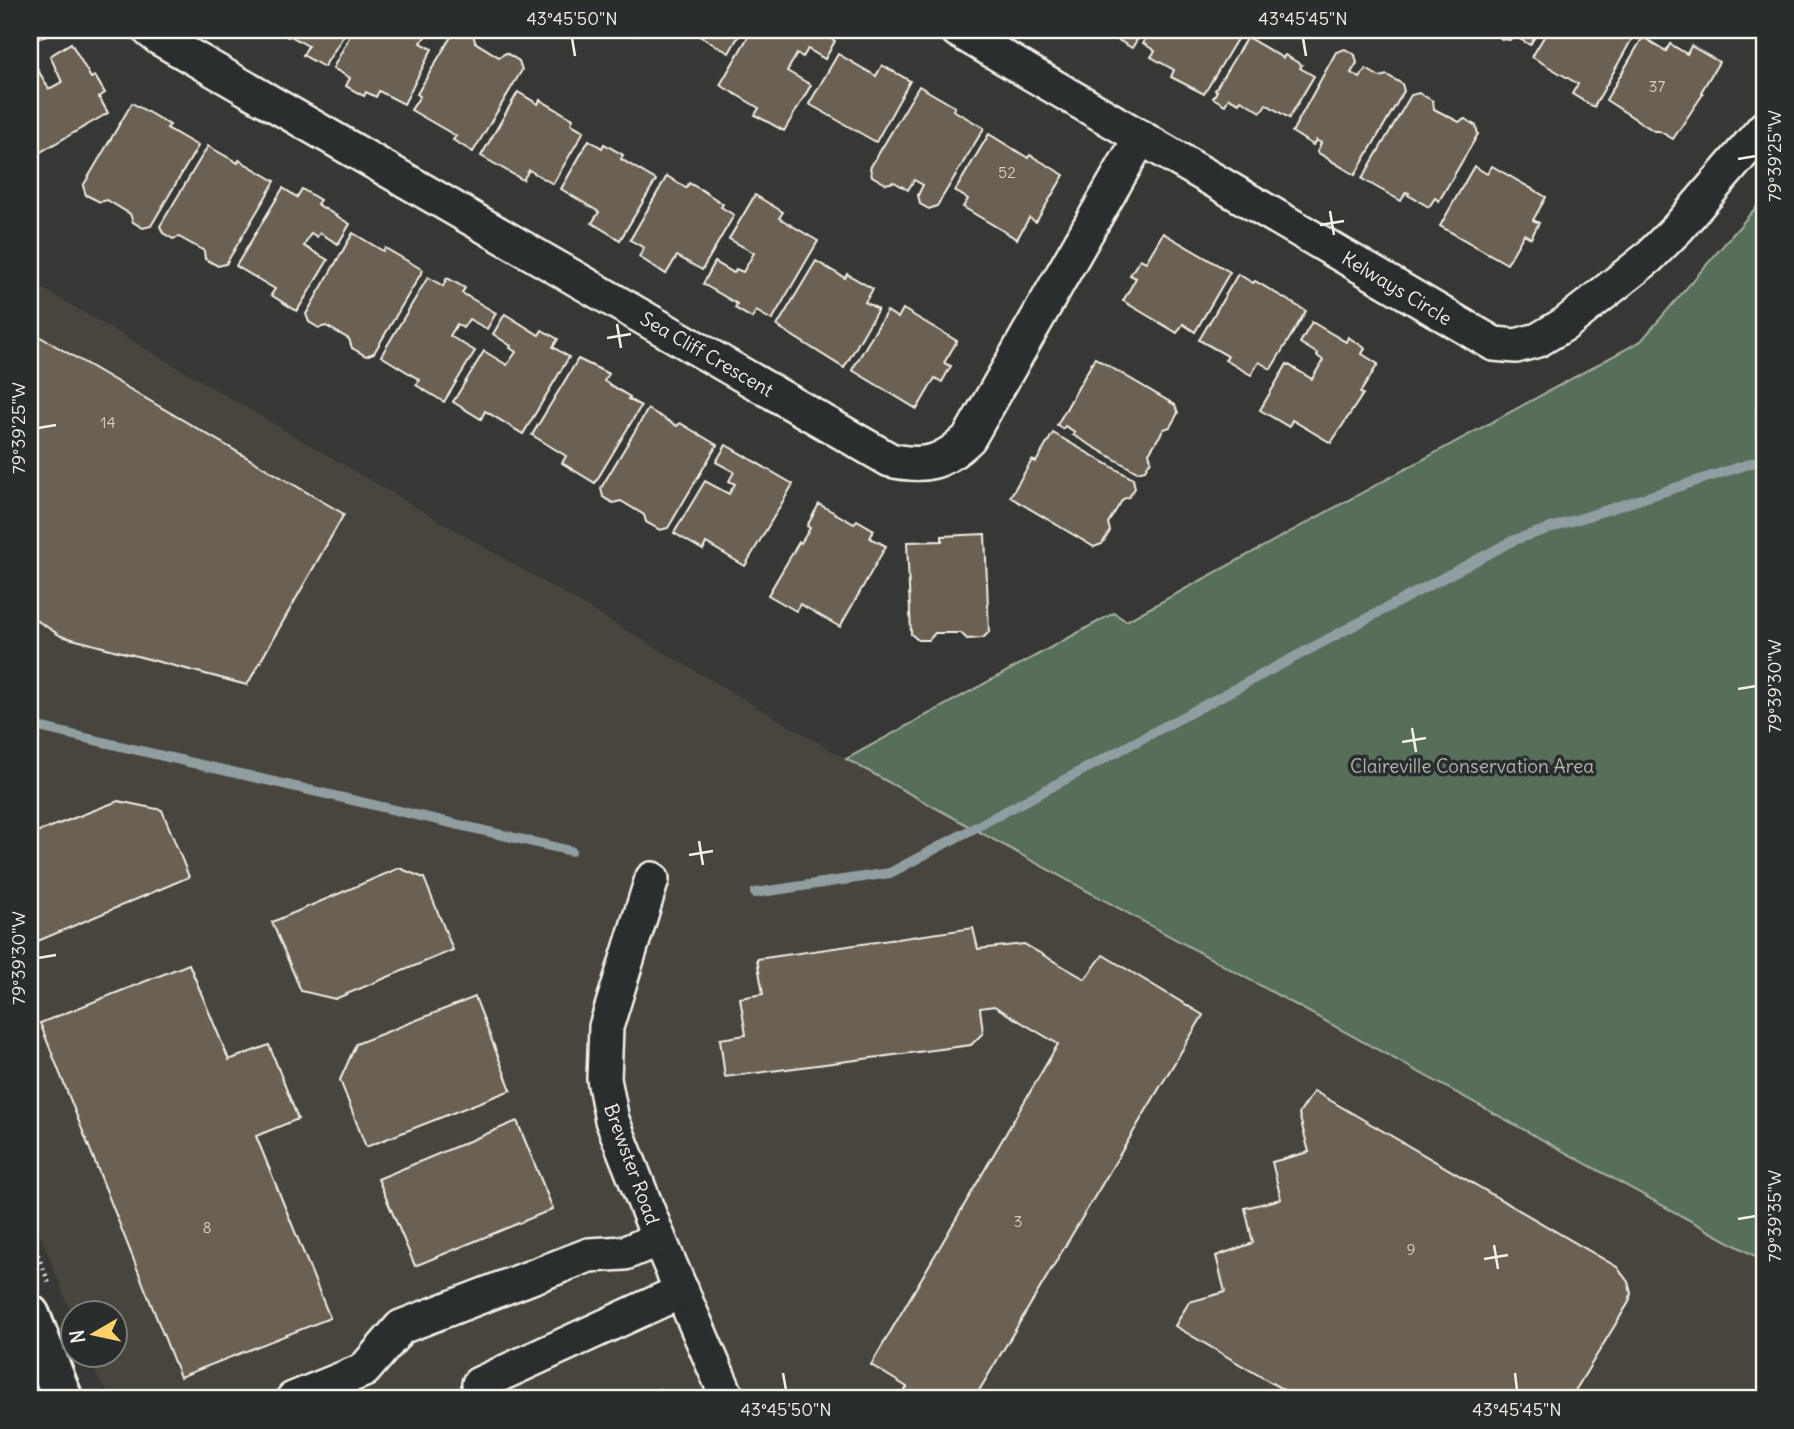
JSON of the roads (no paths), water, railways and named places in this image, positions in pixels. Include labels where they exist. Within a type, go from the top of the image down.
[{"type":"main road","points":[[30,1315],[63,1399]]},
{"type":"street","name":"Sea Cliff Crescent","points":[[149,30],[890,460],[911,465],[933,462],[953,453],[969,438],[1141,137]]},
{"type":"street","name":"Kelways Circle","points":[[957,30],[1494,344],[1516,346],[1538,340],[1565,324],[1648,258],[1678,228],[1764,128]]},
{"type":"street","name":"Brewster Road","points":[[652,878],[606,1027],[604,1079],[612,1120],[659,1239],[728,1399]]},
{"type":"street","points":[[293,1399],[364,1370],[401,1327],[589,1255],[625,1253],[659,1239]]},
{"type":"street","points":[[485,1399],[479,1384],[682,1291]]},
{"type":"water","points":[[1764,379],[1764,467],[1758,444],[1756,412]]},
{"type":"waterway","points":[[755,893],[890,873],[1514,540],[1755,462],[1764,463]]},
{"type":"waterway","points":[[30,725],[571,851]]},
{"type":"park label","name":"Claireville Conservation Area","points":[[1472,766]]}]
